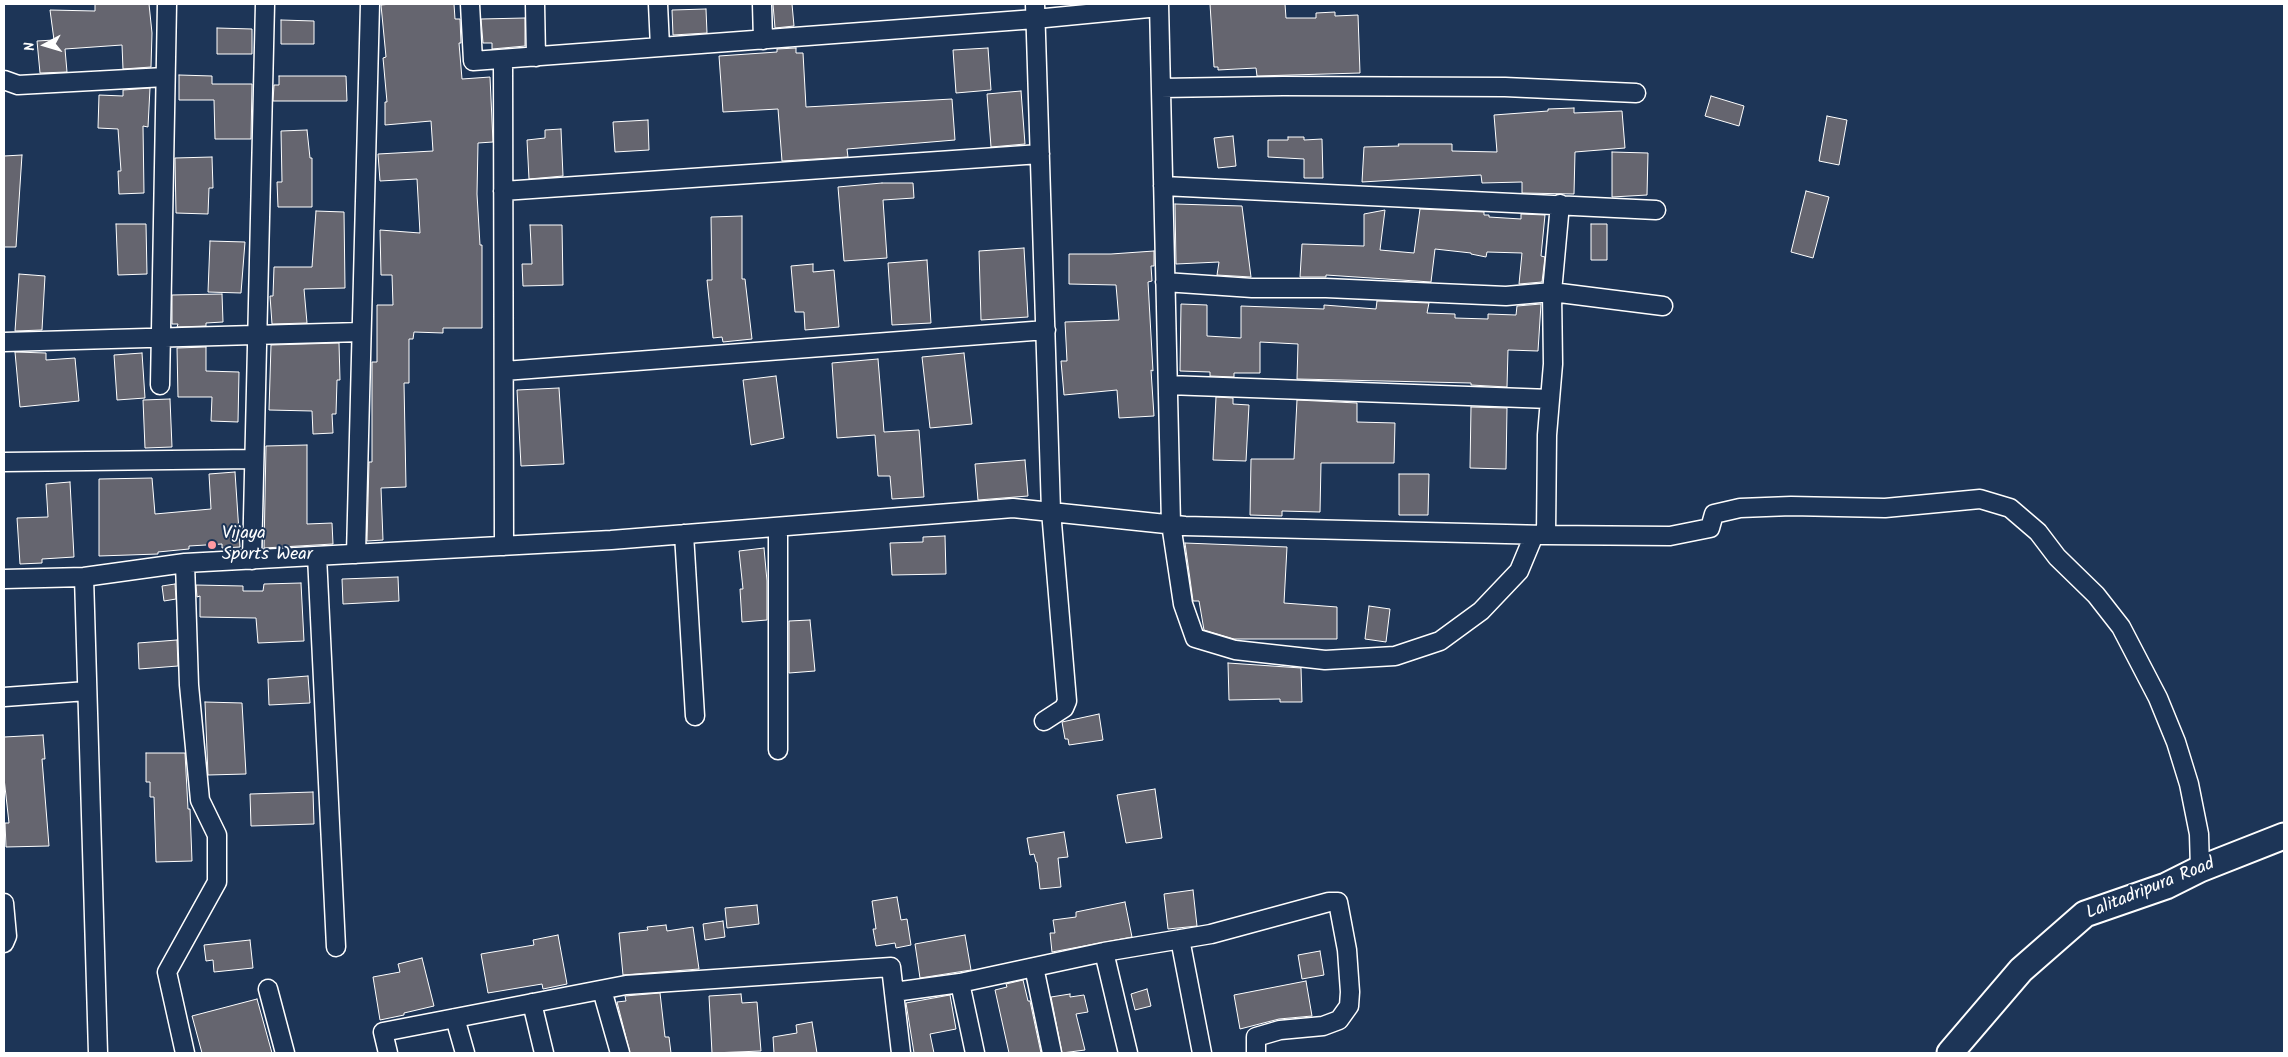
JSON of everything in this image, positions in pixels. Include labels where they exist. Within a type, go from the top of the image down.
[{"type":"street","points":[[160,385],[167,4]]},
{"type":"street","points":[[252,560],[265,4]]},
{"type":"street","points":[[356,554],[370,4]]},
{"type":"street","points":[[470,4],[473,61],[764,40],[1035,12],[1159,5],[1171,524],[1183,604],[1195,638],[1235,650],[1325,660],[1395,656],[1440,641],[1481,611],[1519,571],[1540,535],[1553,364],[1552,292],[1560,204]]},
{"type":"street","points":[[535,4],[536,57]]},
{"type":"street","points":[[658,4],[660,47]]},
{"type":"street","points":[[762,4],[764,40]]},
{"type":"street","points":[[1035,12],[1051,511],[1067,701],[1064,708],[1044,722]]},
{"type":"street","points":[[503,59],[504,546]]},
{"type":"street","points":[[4,80],[18,85],[165,77]]},
{"type":"street","points":[[1161,88],[1283,86],[1506,87],[1636,93]]},
{"type":"street","points":[[503,191],[1040,154]]},
{"type":"street","points":[[1163,186],[1656,210]]},
{"type":"street","points":[[1165,282],[1252,288],[1326,288],[1506,296],[1552,292],[1663,306]]},
{"type":"street","points":[[504,372],[1046,330]]},
{"type":"street","points":[[4,342],[361,332]]},
{"type":"street","points":[[1168,385],[1550,399]]},
{"type":"street","points":[[4,462],[254,459]]},
{"type":"street","points":[[4,579],[84,577],[186,563],[504,546],[1014,508],[1171,524],[1540,535],[1670,536],[1710,528],[1714,514],[1740,508],[1885,508],[1980,498],[2010,508],[2038,532],[2057,557],[2096,595],[2121,627],[2158,698],[2176,742],[2189,784],[2200,834],[2200,869]]},
{"type":"street","points":[[778,527],[778,750]]},
{"type":"street","points":[[684,534],[695,716]]},
{"type":"street","points":[[317,556],[336,947]]},
{"type":"street","points":[[185,1053],[167,972],[217,882],[217,835],[200,800],[189,685],[186,563]]},
{"type":"street","points":[[84,577],[98,1053]]},
{"type":"street","points":[[4,697],[87,691]]},
{"type":"street","name":"Lalitadripura Road","points":[[1950,1053],[2021,970],[2085,914],[2166,886],[2200,869],[2284,836]]},
{"type":"street","points":[[894,992],[960,983],[1104,952],[1211,934],[1329,902],[1338,902],[1347,950],[1349,1006],[1339,1020],[1322,1026],[1280,1030],[1256,1037],[1256,1053]]},
{"type":"street","points":[[4,903],[7,936],[4,943]]},
{"type":"street","points":[[1180,939],[1202,1053]]},
{"type":"street","points":[[1104,952],[1128,1053]]},
{"type":"street","points":[[388,1053],[383,1032],[626,985],[892,967],[901,1053]]},
{"type":"street","points":[[1034,967],[1052,1053]]},
{"type":"street","points":[[960,983],[975,1053]]},
{"type":"street","points":[[268,989],[285,1053]]},
{"type":"street","points":[[602,990],[620,1053]]},
{"type":"street","points":[[532,1003],[544,1053]]},
{"type":"street","points":[[455,1018],[465,1053]]},
{"type":"building","points":[[95,4],[149,4],[152,33],[151,67],[123,69],[122,45],[65,49],[67,72],[40,73],[37,41],[54,40],[50,10],[95,11]]},
{"type":"building","points":[[454,4],[455,19],[460,19],[461,43],[459,43],[462,79],[490,77],[493,142],[478,143],[477,194],[480,245],[482,245],[482,328],[443,328],[443,333],[414,332],[413,339],[409,339],[409,383],[404,383],[406,487],[381,488],[383,540],[367,541],[369,462],[372,462],[372,362],[377,362],[377,305],[393,305],[392,275],[381,275],[380,230],[420,233],[417,179],[380,181],[378,154],[433,151],[431,121],[385,125],[385,102],[387,102],[383,58],[386,57],[381,5]]},
{"type":"building","points":[[773,4],[792,4],[794,26],[775,28]]},
{"type":"building","points":[[1210,4],[1285,4],[1286,18],[1316,18],[1316,13],[1335,12],[1335,16],[1358,15],[1360,73],[1257,76],[1256,68],[1218,70],[1218,67],[1214,67]]},
{"type":"building","points":[[706,9],[707,33],[673,35],[672,10]]},
{"type":"building","points":[[525,18],[525,46],[492,49],[492,43],[483,43],[481,19]]},
{"type":"building","points":[[281,20],[314,21],[314,44],[281,44]]},
{"type":"building","points":[[217,28],[252,29],[252,54],[217,54]]},
{"type":"building","points":[[796,48],[796,53],[803,53],[806,107],[952,99],[955,140],[847,149],[848,157],[782,161],[778,109],[723,112],[719,56],[777,52],[777,49]]},
{"type":"building","points":[[988,48],[991,90],[956,93],[953,50]]},
{"type":"building","points":[[179,75],[212,76],[212,84],[252,84],[251,139],[215,139],[214,100],[179,100]]},
{"type":"building","points":[[279,76],[346,76],[347,101],[273,101],[274,85],[279,85]]},
{"type":"building","points":[[150,88],[148,127],[143,126],[144,193],[119,194],[118,171],[121,171],[118,129],[98,128],[99,95],[123,96],[123,90]]},
{"type":"building","points":[[1021,91],[1025,144],[991,147],[987,94]]},
{"type":"building","points":[[1711,96],[1744,106],[1739,126],[1705,116]]},
{"type":"building","points":[[1574,108],[1574,113],[1622,111],[1625,148],[1575,152],[1574,194],[1522,193],[1522,182],[1482,183],[1481,175],[1362,182],[1364,147],[1399,146],[1398,144],[1452,144],[1452,151],[1497,152],[1494,115]]},
{"type":"building","points":[[1827,116],[1847,120],[1839,165],[1819,161]]},
{"type":"building","points":[[648,120],[649,150],[615,152],[613,122]]},
{"type":"building","points":[[561,129],[563,176],[529,179],[527,140],[545,138],[545,130]]},
{"type":"building","points":[[307,130],[310,158],[312,158],[312,207],[278,207],[277,182],[282,182],[281,131]]},
{"type":"building","points":[[1233,136],[1236,166],[1218,168],[1214,138]]},
{"type":"building","points":[[1288,137],[1304,137],[1304,140],[1322,139],[1323,178],[1304,178],[1304,159],[1268,157],[1268,140],[1288,140]]},
{"type":"building","points":[[1612,152],[1648,153],[1647,195],[1612,197]]},
{"type":"building","points":[[22,155],[16,247],[4,247],[4,156]]},
{"type":"building","points":[[212,157],[213,188],[209,188],[208,214],[176,213],[175,158]]},
{"type":"building","points":[[882,183],[913,183],[914,198],[883,200],[887,258],[844,261],[838,187]]},
{"type":"building","points":[[1806,191],[1829,197],[1813,258],[1791,252]]},
{"type":"building","points":[[1175,204],[1242,206],[1251,277],[1217,275],[1219,262],[1176,264]]},
{"type":"building","points":[[1420,209],[1484,212],[1484,215],[1489,215],[1489,217],[1521,219],[1521,214],[1545,215],[1541,256],[1545,257],[1542,282],[1519,284],[1522,253],[1487,252],[1486,257],[1471,253],[1435,249],[1431,282],[1326,275],[1326,277],[1300,277],[1302,244],[1364,246],[1364,214],[1385,210],[1380,250],[1414,253]]},
{"type":"building","points":[[316,211],[344,212],[345,288],[304,289],[307,323],[272,324],[270,296],[273,296],[274,267],[312,267]]},
{"type":"building","points":[[742,216],[742,279],[745,279],[752,339],[723,342],[722,337],[713,338],[707,280],[712,280],[711,217]]},
{"type":"building","points":[[116,224],[146,224],[147,274],[118,275]]},
{"type":"building","points":[[1591,224],[1607,224],[1607,260],[1591,260]]},
{"type":"building","points":[[530,225],[562,225],[563,285],[523,286],[522,264],[532,264]]},
{"type":"building","points":[[210,241],[245,242],[241,293],[208,292]]},
{"type":"building","points":[[1024,248],[1028,317],[981,320],[979,251]]},
{"type":"building","points":[[1154,251],[1154,266],[1151,266],[1152,281],[1148,282],[1154,416],[1119,418],[1117,390],[1064,395],[1061,361],[1067,361],[1065,322],[1119,320],[1116,285],[1069,284],[1069,254]]},
{"type":"building","points":[[927,260],[931,323],[892,325],[888,263]]},
{"type":"building","points":[[813,264],[813,272],[834,270],[839,327],[805,330],[804,312],[795,312],[791,266]]},
{"type":"building","points":[[19,274],[45,276],[42,330],[15,331]]},
{"type":"building","points":[[222,294],[223,322],[206,323],[206,326],[177,327],[178,324],[172,324],[172,295]]},
{"type":"building","points":[[1377,301],[1429,303],[1427,313],[1455,314],[1455,318],[1488,319],[1488,314],[1516,315],[1517,306],[1541,304],[1538,351],[1508,350],[1507,387],[1471,385],[1471,383],[1297,379],[1298,344],[1260,342],[1260,373],[1234,373],[1234,377],[1210,376],[1210,372],[1180,371],[1181,304],[1207,305],[1207,336],[1241,338],[1241,306],[1324,309],[1324,305],[1376,309]]},
{"type":"building","points":[[339,343],[340,380],[337,380],[336,414],[332,414],[333,433],[313,434],[312,411],[269,410],[271,345]]},
{"type":"building","points":[[206,347],[206,371],[239,372],[238,422],[211,421],[212,397],[178,397],[177,348]]},
{"type":"building","points":[[15,352],[46,353],[46,360],[75,358],[79,401],[20,407]]},
{"type":"building","points":[[142,353],[145,398],[117,400],[114,355]]},
{"type":"building","points":[[964,353],[972,424],[930,428],[922,357]]},
{"type":"building","points":[[878,359],[884,432],[919,430],[924,497],[892,499],[890,476],[878,476],[875,435],[837,438],[832,363]]},
{"type":"building","points":[[776,376],[784,438],[751,445],[743,380]]},
{"type":"building","points":[[559,388],[564,464],[521,466],[517,390]]},
{"type":"building","points":[[1216,397],[1233,398],[1233,404],[1249,405],[1246,461],[1213,460]]},
{"type":"building","points":[[170,399],[172,447],[145,448],[143,400]]},
{"type":"building","points":[[1297,400],[1357,403],[1357,422],[1395,423],[1394,463],[1321,463],[1320,512],[1282,511],[1282,516],[1250,515],[1251,459],[1294,459]]},
{"type":"building","points":[[1471,407],[1507,408],[1506,469],[1470,468]]},
{"type":"building","points":[[307,445],[307,524],[332,523],[333,544],[264,548],[266,446]]},
{"type":"building","points":[[1025,460],[1028,496],[978,500],[975,464]]},
{"type":"building","points":[[235,472],[240,547],[222,548],[222,544],[189,546],[189,549],[158,552],[158,554],[99,556],[99,479],[152,478],[155,514],[211,509],[209,474]]},
{"type":"building","points":[[1399,474],[1429,474],[1428,515],[1399,515]]},
{"type":"building","points":[[70,482],[74,557],[42,559],[42,563],[20,564],[17,518],[48,517],[46,484]]},
{"type":"building","points":[[945,536],[946,574],[892,575],[890,543],[923,542],[923,537]]},
{"type":"building","points":[[1185,543],[1287,547],[1284,603],[1337,607],[1337,639],[1234,639],[1204,630],[1199,601],[1193,601]]},
{"type":"building","points":[[764,548],[767,581],[767,620],[742,622],[740,589],[743,589],[739,551]]},
{"type":"building","points":[[398,577],[399,601],[343,604],[342,579]]},
{"type":"building","points":[[301,583],[304,641],[258,643],[256,618],[200,617],[200,596],[197,597],[196,585],[243,586],[243,591],[263,591],[264,584]]},
{"type":"building","points":[[175,584],[176,599],[164,601],[162,586]]},
{"type":"building","points":[[1369,606],[1390,609],[1386,642],[1365,639]]},
{"type":"building","points":[[810,620],[815,671],[789,673],[789,621]]},
{"type":"building","points":[[177,640],[178,666],[139,669],[138,643]]},
{"type":"building","points":[[1228,663],[1301,668],[1302,702],[1280,702],[1280,699],[1229,700]]},
{"type":"building","points":[[308,676],[310,703],[269,705],[268,679]]},
{"type":"building","points":[[205,702],[242,703],[246,774],[208,775]]},
{"type":"building","points":[[1099,714],[1103,740],[1069,745],[1068,739],[1065,739],[1062,722]]},
{"type":"building","points":[[43,735],[45,759],[42,759],[49,846],[6,847],[5,823],[9,823],[4,778],[4,737]]},
{"type":"building","points":[[146,753],[185,753],[192,861],[156,862],[154,797],[150,797],[150,782],[146,782]]},
{"type":"building","points":[[1155,789],[1162,838],[1126,843],[1117,795]]},
{"type":"building","points":[[313,792],[314,824],[251,826],[250,794]]},
{"type":"building","points":[[1064,832],[1068,857],[1058,858],[1061,887],[1040,889],[1037,862],[1034,854],[1030,855],[1027,838]]},
{"type":"building","points":[[1193,890],[1197,926],[1168,929],[1164,894]]},
{"type":"building","points":[[897,897],[901,920],[907,919],[911,945],[896,948],[895,943],[876,946],[873,929],[876,929],[872,901]]},
{"type":"building","points":[[1125,902],[1132,937],[1052,952],[1050,933],[1055,933],[1053,920],[1076,917],[1076,912]]},
{"type":"building","points":[[757,905],[759,924],[727,928],[725,908]]},
{"type":"building","points":[[723,921],[725,937],[705,940],[703,924]]},
{"type":"building","points":[[666,925],[667,931],[693,927],[699,969],[623,975],[619,933],[648,930],[647,927]]},
{"type":"building","points":[[558,935],[567,984],[543,989],[542,984],[488,993],[481,954],[534,945],[533,940]]},
{"type":"building","points":[[965,935],[971,970],[920,978],[915,944]]},
{"type":"building","points":[[250,940],[253,968],[214,972],[213,960],[206,961],[204,945]]},
{"type":"building","points":[[1320,951],[1324,975],[1302,979],[1298,955]]},
{"type":"building","points":[[422,958],[434,1006],[380,1020],[373,977],[400,972],[398,964]]},
{"type":"building","points":[[1023,980],[1028,1001],[1030,1001],[1041,1053],[1009,1053],[995,990],[1007,987],[1006,984]]},
{"type":"building","points":[[1306,981],[1312,1016],[1279,1019],[1240,1029],[1234,995]]},
{"type":"building","points":[[1147,989],[1151,1006],[1135,1010],[1131,994]]},
{"type":"building","points":[[660,993],[665,1037],[669,1037],[671,1053],[630,1053],[617,1002],[626,1001],[625,996]]},
{"type":"building","points":[[741,994],[742,1003],[757,1002],[761,1051],[712,1053],[709,996]]},
{"type":"building","points":[[1070,994],[1070,997],[1084,995],[1088,1012],[1076,1014],[1085,1050],[1062,1053],[1051,997]]},
{"type":"building","points":[[950,995],[956,1029],[930,1034],[934,1053],[914,1053],[906,1003]]},
{"type":"building","points":[[257,999],[272,1053],[202,1053],[192,1016]]},
{"type":"building","points":[[812,1022],[817,1053],[774,1053],[773,1037],[797,1033],[796,1025]]},
{"type":"place","name":"Vijaya Sports Wear","points":[[212,545]]}]
